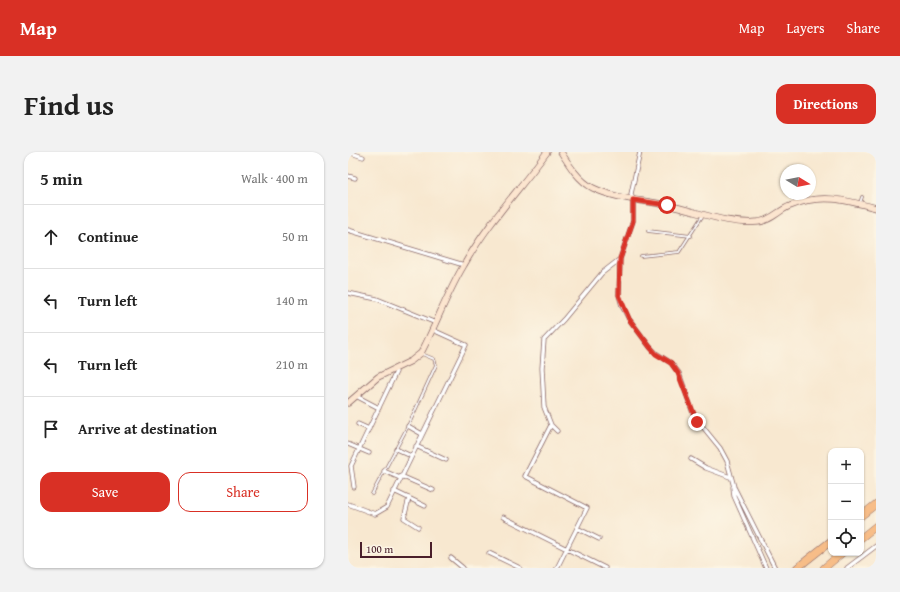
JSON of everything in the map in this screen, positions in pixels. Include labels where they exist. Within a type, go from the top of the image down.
[{"type":"highway","points":[[864,514],[876,504]]},
{"type":"highway","points":[[864,536],[876,526]]},
{"type":"highway","points":[[797,568],[828,543]]},
{"type":"highway","points":[[824,568],[838,556]]},
{"type":"main road","points":[[348,403],[378,376],[411,361],[421,354],[464,265],[491,223],[547,152]]},
{"type":"main road","points":[[561,152],[579,177],[592,187],[611,195],[667,205],[733,221],[758,222],[767,220],[790,206],[821,197],[841,198],[876,208]]},
{"type":"street","points":[[348,152],[363,157]]},
{"type":"street","points":[[640,152],[631,194],[633,200],[633,221],[620,259],[619,295],[622,306],[629,319],[650,347],[656,354],[671,363],[678,373],[694,416],[720,448],[727,461],[733,484],[775,567]]},
{"type":"street","points":[[348,176],[354,178]]},
{"type":"street","points":[[348,230],[464,265]]},
{"type":"street","points":[[557,431],[551,425],[544,407],[542,368],[544,340],[564,319],[602,273],[620,259]]},
{"type":"street","points":[[348,294],[377,299],[436,323]]},
{"type":"street","points":[[348,504],[375,514],[387,507],[466,345],[433,330]]},
{"type":"street","points":[[354,487],[350,467],[396,372],[394,368]]},
{"type":"street","points":[[356,396],[379,408]]},
{"type":"street","points":[[358,424],[369,429]]},
{"type":"street","points":[[551,425],[525,476],[587,508],[557,568]]},
{"type":"street","points":[[408,426],[422,434]]},
{"type":"street","points":[[348,444],[369,453]]},
{"type":"street","points":[[416,446],[446,460]]},
{"type":"street","points":[[396,449],[411,456]]},
{"type":"street","points":[[691,459],[706,468],[730,477]]},
{"type":"street","points":[[384,470],[433,490]]},
{"type":"street","points":[[733,484],[734,496],[766,568]]},
{"type":"street","points":[[394,491],[425,506]]},
{"type":"street","points":[[409,498],[404,518],[418,527]]},
{"type":"street","points":[[503,518],[605,568]]},
{"type":"street","points":[[577,528],[599,539]]},
{"type":"street","points":[[847,568],[876,546]]},
{"type":"street","points":[[489,553],[520,568]]},
{"type":"street","points":[[451,558],[464,568]]},
{"type":"lane","points":[[860,203],[862,197]]},
{"type":"lane","points":[[641,256],[679,252],[691,236],[704,214]]},
{"type":"lane","points":[[648,231],[691,236]]},
{"type":"lane","points":[[372,494],[408,426],[436,365],[434,359],[421,354]]},
{"type":"route","points":[[667,205],[633,200],[633,221],[620,259],[619,295],[622,306],[629,319],[650,347],[656,354],[671,363],[678,373],[697,422]]}]
